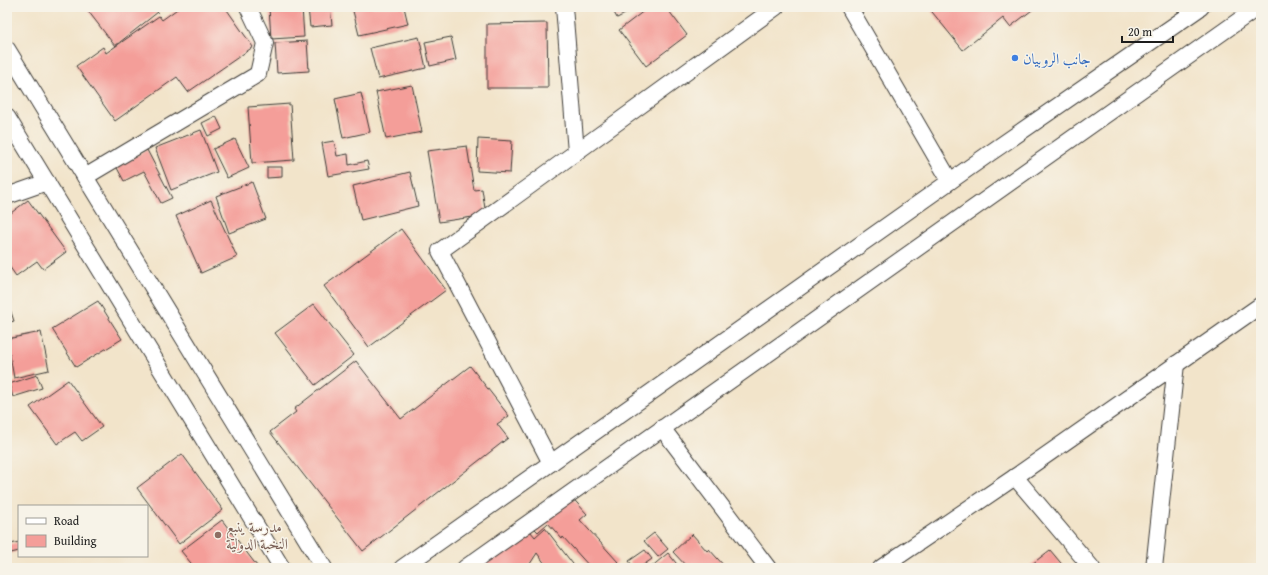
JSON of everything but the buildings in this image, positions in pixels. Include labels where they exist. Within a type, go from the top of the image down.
[{"type":"street","points":[[85,177],[258,74],[266,43],[248,7]]},
{"type":"street","points":[[564,7],[576,152]]},
{"type":"street","points":[[551,463],[440,251],[776,7]]},
{"type":"street","points":[[849,7],[950,181]]},
{"type":"street","points":[[402,568],[950,181],[1201,7]]},
{"type":"street","points":[[465,568],[1258,7]]},
{"type":"street","points":[[7,49],[324,568]]},
{"type":"street","points":[[7,117],[282,568]]},
{"type":"street","points":[[7,196],[47,182]]},
{"type":"street","points":[[881,568],[1015,477],[1261,305]]},
{"type":"street","points":[[1154,568],[1176,364]]},
{"type":"street","points":[[662,428],[768,568]]},
{"type":"street","points":[[1015,477],[1092,568]]},
{"type":"place","name":"جانب الروبيان","points":[[1015,58]]},
{"type":"place","name":"مدرسة ينبع النخبة الدولية","points":[[218,535]]}]
